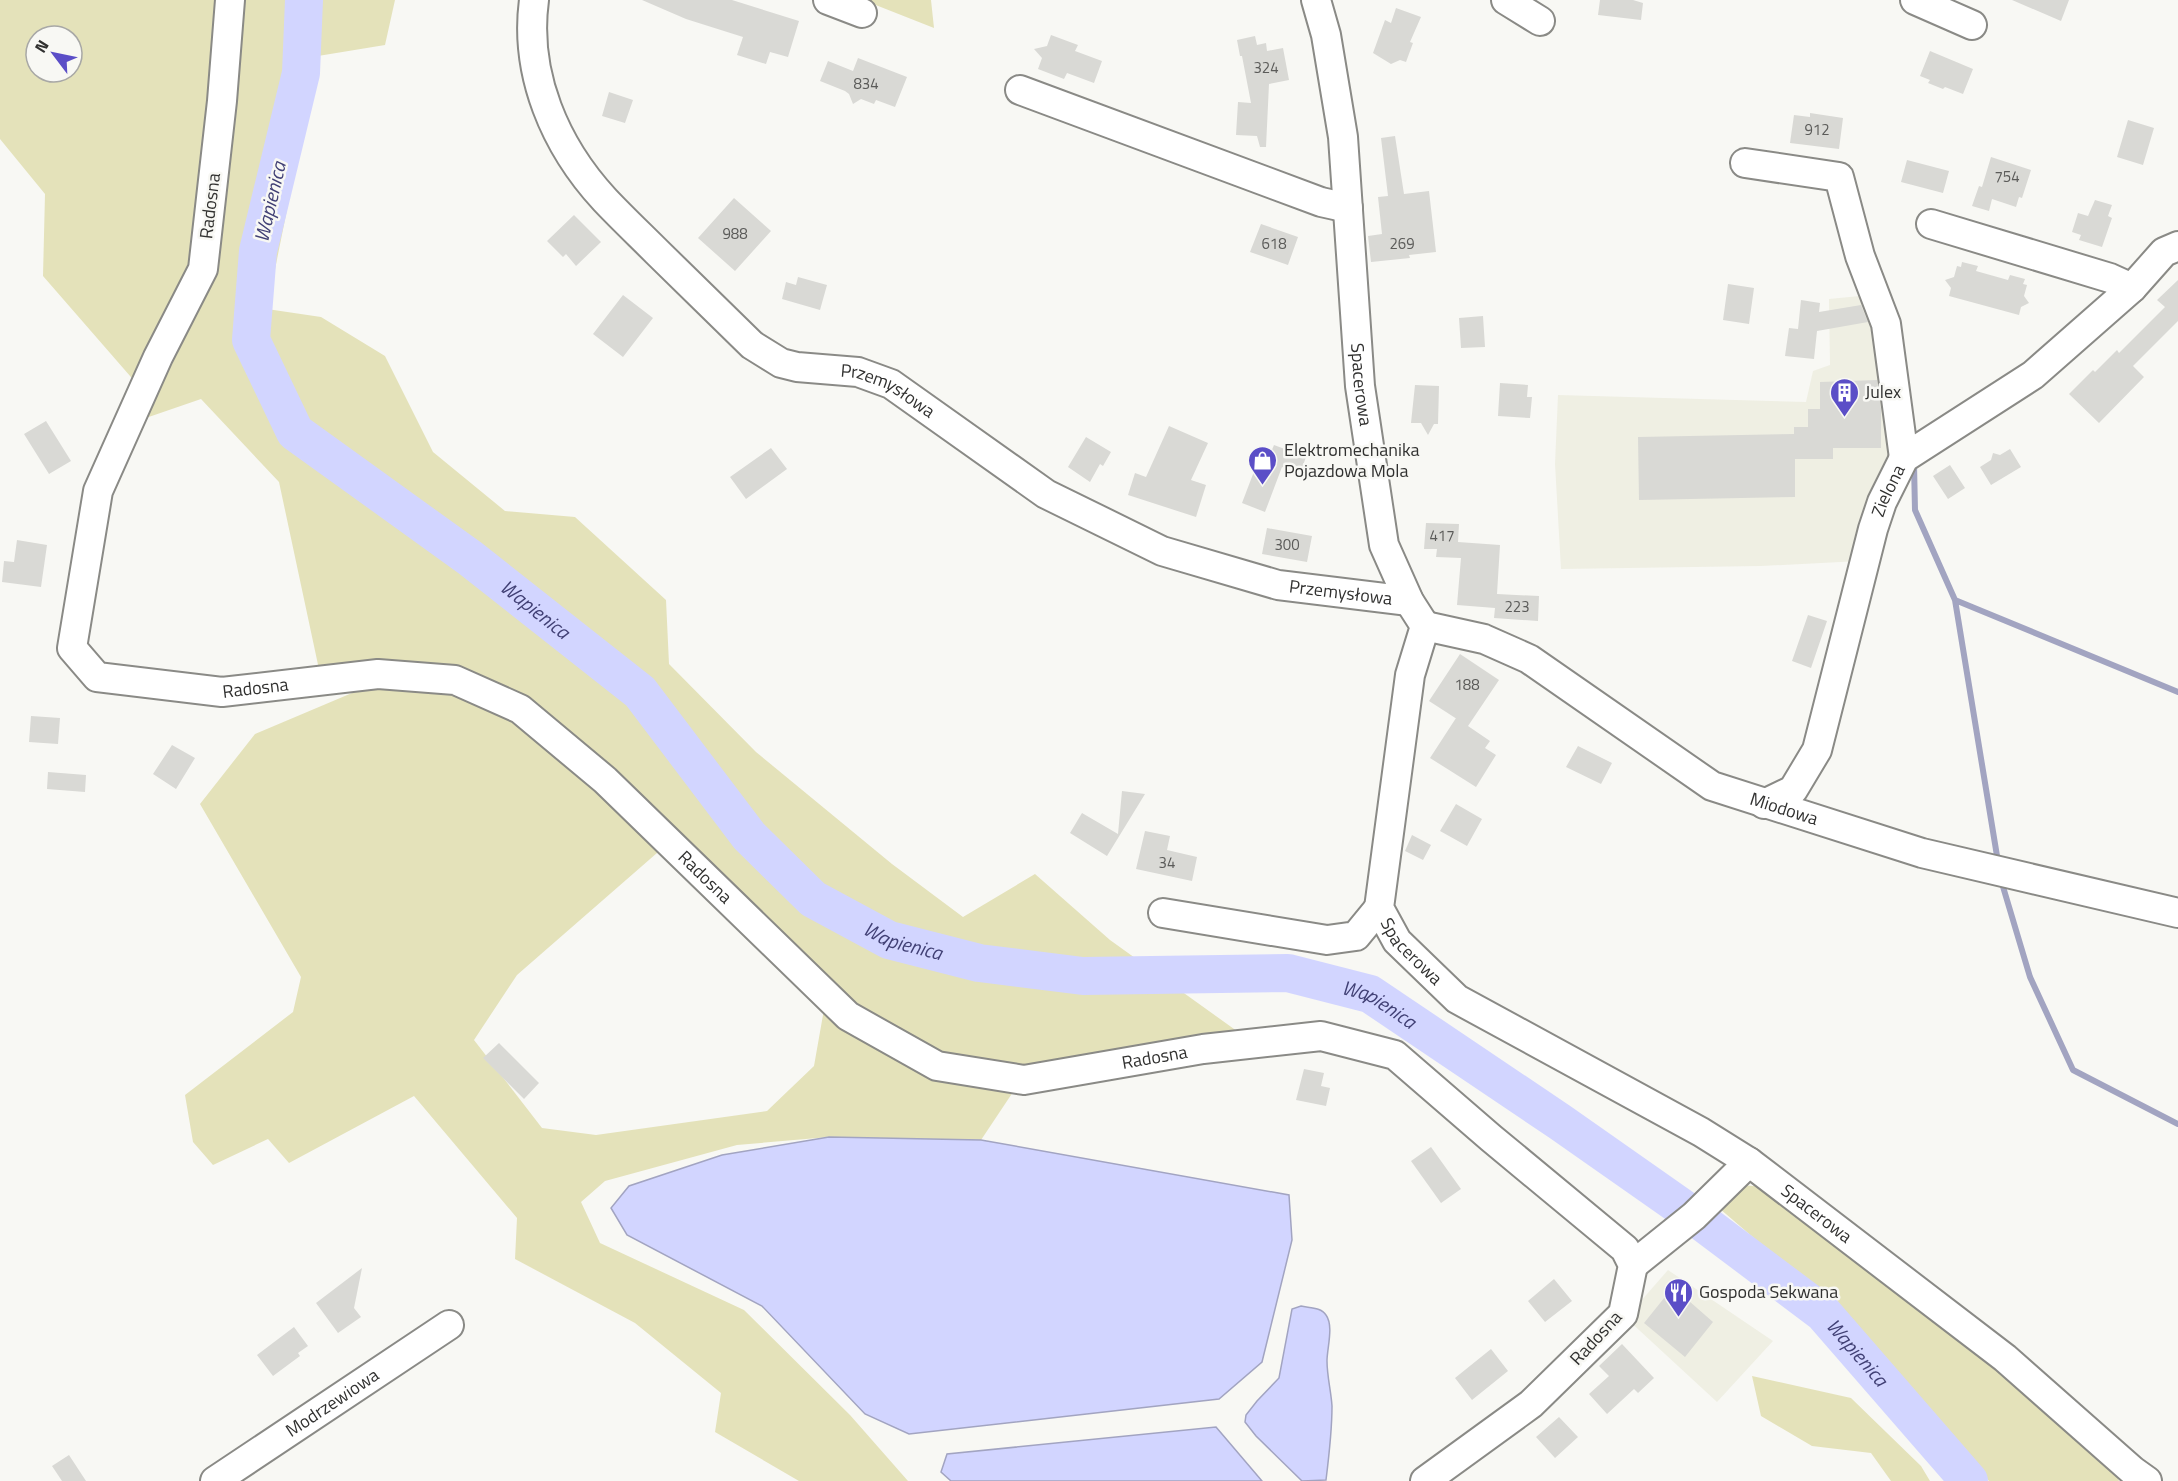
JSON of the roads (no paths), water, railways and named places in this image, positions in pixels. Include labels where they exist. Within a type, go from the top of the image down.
[{"type":"street","name":"Radosna","points":[[230,0],[222,101],[202,269],[158,357],[99,491],[72,648],[97,677],[222,692],[378,674],[455,680],[520,709],[605,780],[848,1016],[937,1065],[1024,1080],[1203,1049],[1321,1036],[1395,1055],[1625,1249],[1633,1265],[1623,1314],[1531,1404],[1425,1481]]},
{"type":"street","name":"Przemysłowa","points":[[534,0],[531,18],[532,52],[543,99],[566,148],[604,199],[752,345],[766,355],[781,363],[797,367],[858,372],[891,384],[1046,494],[1162,551],[1278,585],[1409,601]]},
{"type":"street","points":[[828,0],[862,13]]},
{"type":"street","name":"Spacerowa","points":[[1316,0],[1326,35],[1343,136],[1360,386],[1384,545],[1409,601],[1425,626],[1410,675],[1379,908],[1397,941],[1457,999],[1701,1131],[1749,1162],[2005,1358],[2147,1481]]},
{"type":"street","points":[[1506,0],[1540,21]]},
{"type":"street","points":[[1915,0],[1972,25]]},
{"type":"street","points":[[1020,90],[1321,202],[1348,208]]},
{"type":"street","points":[[1745,163],[1839,177],[1860,256],[1886,324],[1904,458]]},
{"type":"street","points":[[1931,224],[2110,278],[2132,288]]},
{"type":"street","name":"Zielona","points":[[1764,804],[1793,790],[1817,750],[1873,529],[1882,502],[1904,458],[2033,375],[2132,288],[2164,252],[2178,246]]},
{"type":"street","name":"Miodowa","points":[[1425,626],[1484,639],[1529,659],[1712,786],[1922,853],[2178,913]]},
{"type":"street","points":[[1163,913],[1327,940],[1356,936],[1379,908]]},
{"type":"street","points":[[1633,1265],[1694,1216],[1749,1162]]},
{"type":"street","name":"Modrzewiowa","points":[[214,1481],[449,1325]]},
{"type":"water","points":[[829,1137],[981,1140],[1289,1195],[1292,1240],[1262,1362],[1219,1399],[909,1434],[865,1414],[762,1306],[627,1235],[611,1208],[629,1186],[722,1155]]},
{"type":"water","points":[[1301,1306],[1321,1310],[1330,1325],[1327,1361],[1332,1415],[1326,1480],[1302,1481],[1256,1436],[1245,1422],[1246,1415],[1279,1378],[1292,1309]]},
{"type":"water","points":[[1216,1427],[1262,1481],[951,1481],[941,1472],[947,1454]]},
{"type":"waterway","name":"Wapienica","points":[[304,0],[301,73],[258,251],[251,340],[295,432],[470,558],[640,692],[749,836],[813,899],[889,940],[979,963],[1083,976],[1288,973],[1370,994],[1560,1122],[1694,1216],[1823,1313],[1969,1481]]},
{"type":"waterway","points":[[1914,464],[1915,510],[1955,600],[1998,862]]},
{"type":"waterway","points":[[1955,600],[2178,692]]},
{"type":"waterway","points":[[2001,880],[2030,977],[2073,1070],[2178,1124]]},
{"type":"place","name":"Julex","points":[[1844,418]]},
{"type":"place","name":"Elektromechanika Pojazdowa Mola","points":[[1263,486]]},
{"type":"place","name":"Gospoda Sekwana","points":[[1678,1318]]}]
